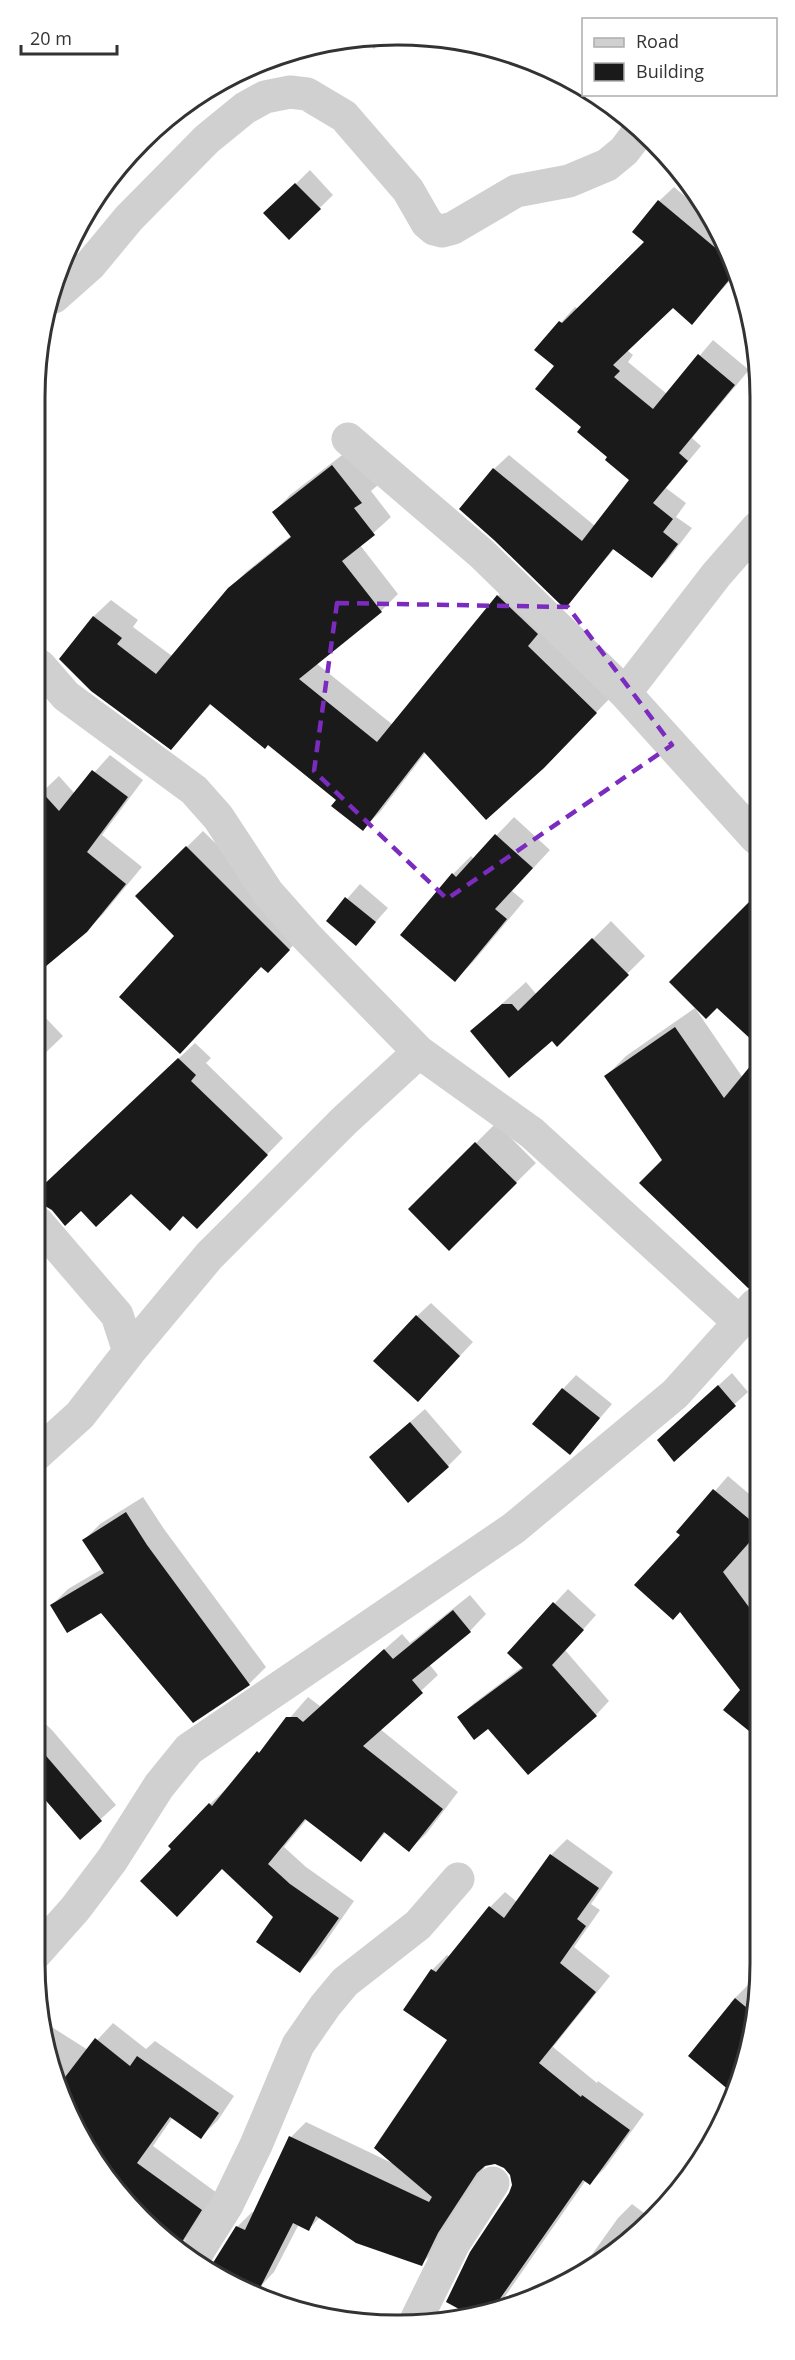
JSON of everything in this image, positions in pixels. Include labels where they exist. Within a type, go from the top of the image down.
[{"type":"street","points":[[62,290],[90,265],[129,218],[207,140],[245,108],[265,97],[290,92],[306,94],[344,116],[408,190],[427,223],[434,229],[442,231],[453,228],[516,191],[568,181],[607,165],[624,151],[635,137]]},
{"type":"street","points":[[348,439],[481,553],[625,693],[750,831]]},
{"type":"street","points":[[625,693],[716,575],[750,536]]},
{"type":"street","points":[[45,672],[66,696],[194,790],[218,816],[268,893],[307,938],[419,1052],[532,1133],[747,1313],[675,1394],[514,1528],[189,1749],[159,1786],[112,1860],[75,1909],[45,1942]]},
{"type":"street","points":[[45,1447],[80,1416],[129,1352],[209,1256],[345,1120],[419,1052]]},
{"type":"street","points":[[45,1231],[117,1315],[129,1352]]},
{"type":"street","points":[[117,1315],[165,1309]]},
{"type":"street","points":[[197,2252],[227,2205],[256,2145],[298,2044],[345,1982],[418,1925],[458,1879]]},
{"type":"street","points":[[419,2314],[454,2243],[493,2183]]},
{"type":"highlighted area","points":[[337,603],[568,607],[672,745],[447,899],[314,771]]},
{"type":"building","points":[[295,183],[321,209],[289,240],[263,213]]},
{"type":"building","points":[[658,200],[717,249],[729,280],[692,325],[673,308],[613,365],[620,371],[614,377],[653,409],[698,354],[735,385],[679,453],[688,461],[653,503],[673,519],[663,532],[678,544],[652,578],[613,549],[565,609],[459,509],[493,468],[582,541],[629,480],[605,460],[607,457],[577,432],[581,427],[535,389],[554,366],[534,350],[559,321],[562,323],[644,242],[632,232]]},
{"type":"building","points":[[332,465],[362,503],[354,508],[375,535],[342,561],[382,612],[299,679],[377,742],[497,595],[538,634],[528,646],[597,713],[544,768],[486,820],[424,752],[363,831],[331,806],[336,800],[268,745],[265,749],[210,704],[171,750],[91,691],[59,659],[93,616],[122,638],[117,644],[156,674],[228,588],[291,537],[272,512]]},
{"type":"building","points":[[92,770],[128,797],[87,852],[126,884],[87,932],[45,967],[45,796],[59,811]]},
{"type":"building","points":[[495,834],[533,868],[495,909],[507,919],[455,982],[400,935],[452,873],[456,877]]},
{"type":"building","points":[[186,846],[290,950],[268,973],[261,967],[180,1054],[119,997],[174,936],[135,896]]},
{"type":"building","points":[[345,897],[376,922],[356,946],[326,921]]},
{"type":"building","points":[[750,901],[750,1038],[717,1008],[706,1019],[669,982]]},
{"type":"building","points":[[592,938],[629,975],[557,1047],[552,1041],[509,1078],[470,1031],[502,1004],[512,1004],[518,1011]]},
{"type":"building","points":[[675,1027],[724,1098],[750,1066],[750,1288],[639,1183],[662,1160],[604,1076]]},
{"type":"building","points":[[178,1058],[196,1075],[191,1081],[268,1155],[197,1229],[183,1216],[170,1231],[131,1194],[96,1227],[81,1211],[65,1226],[52,1210],[45,1206],[45,1183]]},
{"type":"building","points":[[475,1142],[517,1183],[449,1251],[408,1209]]},
{"type":"building","points":[[416,1315],[460,1356],[418,1402],[373,1361]]},
{"type":"building","points":[[718,1385],[736,1406],[674,1462],[657,1440]]},
{"type":"building","points":[[562,1388],[600,1418],[570,1455],[532,1424]]},
{"type":"building","points":[[410,1422],[449,1467],[408,1503],[369,1457]]},
{"type":"building","points":[[713,1489],[750,1520],[750,1542],[723,1572],[750,1609],[750,1732],[723,1710],[740,1690],[680,1612],[673,1620],[634,1585],[680,1535],[676,1532]]},
{"type":"building","points":[[126,1512],[147,1545],[250,1685],[193,1723],[101,1613],[67,1633],[50,1605],[104,1573],[82,1540]]},
{"type":"building","points":[[553,1602],[584,1630],[552,1665],[597,1716],[528,1775],[488,1729],[474,1740],[457,1717],[523,1668],[507,1653]]},
{"type":"building","points":[[453,1610],[471,1632],[412,1680],[423,1693],[363,1746],[443,1809],[409,1852],[384,1832],[361,1862],[305,1819],[268,1864],[290,1884],[339,1918],[300,1973],[256,1942],[273,1917],[222,1869],[177,1917],[140,1881],[171,1849],[168,1846],[209,1803],[212,1806],[257,1751],[259,1753],[286,1717],[297,1717],[303,1722],[384,1649],[393,1659]]},
{"type":"building","points":[[45,1755],[102,1821],[80,1840],[45,1800]]},
{"type":"building","points":[[550,1854],[599,1888],[577,1919],[586,1926],[560,1963],[596,1992],[539,2063],[581,2097],[582,2095],[630,2130],[590,2185],[583,2180],[499,2300],[459,2309],[446,2302],[470,2252],[512,2185],[510,2175],[504,2168],[495,2164],[485,2166],[477,2173],[438,2233],[422,2266],[356,2243],[316,2216],[309,2231],[293,2223],[261,2287],[213,2263],[236,2226],[245,2230],[289,2136],[429,2202],[432,2197],[374,2148],[447,2040],[403,2010],[431,1969],[436,1972],[489,1906],[504,1918]]},
{"type":"building","points":[[735,1998],[747,2008],[738,2054],[726,2088],[688,2056]]},
{"type":"building","points":[[95,2038],[130,2066],[137,2056],[219,2113],[201,2139],[170,2117],[137,2163],[202,2210],[182,2241],[165,2228],[132,2195],[104,2158],[81,2118],[65,2078]]}]
